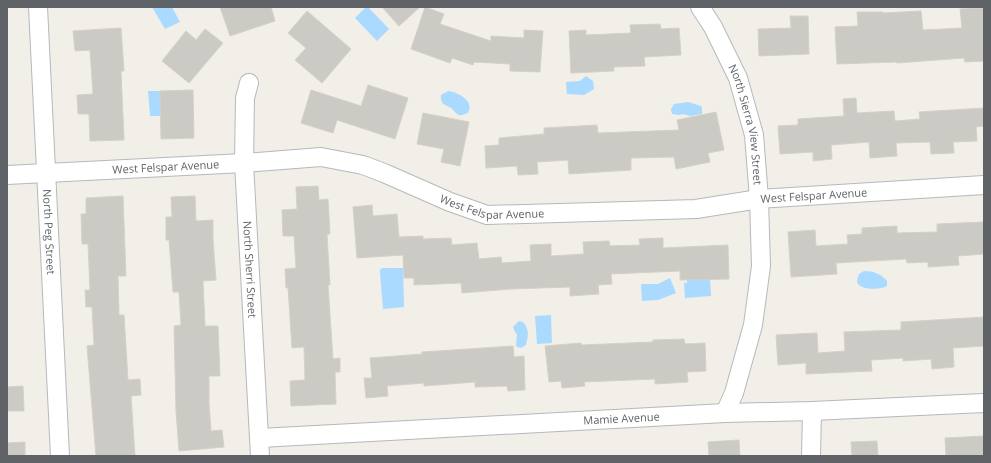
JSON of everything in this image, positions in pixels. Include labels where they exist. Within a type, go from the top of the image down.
[{"type":"street","name":"North Peg Street","points":[[38,7],[60,456]]},
{"type":"street","name":"North Sierra View Street","points":[[700,7],[713,27],[738,78],[754,135],[759,199],[761,266],[753,325],[734,393],[725,413]]},
{"type":"street","name":"North Sherri Street","points":[[249,82],[245,98],[244,163],[260,456]]},
{"type":"street","name":"West Felspar Avenue","points":[[7,174],[244,163],[321,157],[363,165],[384,172],[450,202],[487,215],[696,209],[759,199],[984,185]]},
{"type":"street","name":"Mamie Avenue","points":[[260,438],[725,413],[812,412],[984,403]]},
{"type":"street","points":[[811,456],[812,412]]},
{"type":"water","points":[[152,7],[172,7],[180,22],[165,29]]},
{"type":"water","points":[[366,7],[368,7],[389,29],[377,41],[355,18]]},
{"type":"water","points":[[586,76],[593,81],[594,89],[584,95],[567,94],[566,82],[580,81]]},
{"type":"water","points":[[148,91],[162,91],[164,116],[150,116]]},
{"type":"water","points":[[448,91],[461,95],[467,101],[470,109],[468,113],[459,115],[443,103],[441,100],[441,95]]},
{"type":"water","points":[[688,102],[701,106],[702,114],[690,116],[683,114],[672,114],[671,109],[674,104]]},
{"type":"water","points":[[382,268],[403,268],[404,307],[383,309],[380,272]]},
{"type":"water","points":[[864,271],[874,272],[882,276],[887,281],[887,286],[872,289],[860,286],[857,283],[857,279],[859,274]]},
{"type":"water","points":[[670,278],[676,293],[658,300],[642,301],[641,284],[658,284]]},
{"type":"water","points":[[710,278],[711,296],[685,298],[684,283],[687,283],[687,279]]},
{"type":"water","points":[[551,315],[552,343],[537,344],[535,316]]},
{"type":"water","points":[[519,321],[523,322],[528,333],[526,345],[521,348],[517,347],[516,345],[517,334],[513,327]]},
{"type":"building","points":[[220,7],[271,7],[275,21],[230,36]]},
{"type":"building","points":[[382,7],[420,7],[399,26]]},
{"type":"building","points":[[425,7],[444,14],[440,24],[491,41],[491,36],[524,38],[524,30],[543,31],[540,72],[510,71],[510,64],[474,62],[473,65],[452,58],[450,63],[411,49]]},
{"type":"building","points":[[984,8],[984,61],[965,62],[964,58],[897,63],[837,64],[835,27],[858,26],[857,12],[883,13],[921,11],[923,30],[962,28],[960,9]]},
{"type":"building","points":[[307,11],[351,49],[322,83],[295,60],[306,48],[288,33]]},
{"type":"building","points":[[790,16],[808,16],[809,54],[759,56],[758,29],[791,28]]},
{"type":"building","points":[[660,24],[661,29],[679,28],[681,55],[644,57],[645,66],[614,67],[614,71],[571,73],[569,31],[586,30],[586,35],[631,33],[630,25]]},
{"type":"building","points":[[121,28],[124,71],[121,71],[124,140],[90,141],[89,114],[78,114],[77,95],[93,94],[90,50],[75,51],[73,31]]},
{"type":"building","points":[[205,29],[223,43],[189,83],[162,61],[186,31],[196,40]]},
{"type":"building","points":[[368,85],[408,98],[395,139],[337,120],[333,133],[301,123],[311,90],[361,106]]},
{"type":"building","points":[[193,90],[194,138],[161,139],[160,91]]},
{"type":"building","points":[[856,98],[857,113],[894,111],[895,121],[920,119],[919,112],[984,108],[984,126],[976,127],[977,141],[953,142],[954,153],[931,154],[930,142],[896,143],[897,156],[870,158],[869,142],[831,145],[832,159],[813,161],[813,152],[780,154],[778,126],[798,125],[798,119],[844,116],[843,99]]},
{"type":"building","points":[[716,112],[724,150],[708,153],[710,162],[676,169],[674,157],[631,158],[631,170],[569,174],[568,160],[537,162],[538,174],[518,175],[517,166],[486,168],[485,146],[499,145],[499,138],[544,134],[544,128],[597,125],[598,133],[679,130],[677,120]]},
{"type":"building","points":[[423,113],[469,122],[460,166],[441,162],[444,149],[417,144]]},
{"type":"building","points":[[318,186],[319,200],[328,199],[330,234],[327,234],[330,285],[328,285],[333,359],[340,358],[340,372],[335,372],[336,404],[291,406],[290,381],[305,380],[304,347],[292,348],[288,288],[286,288],[285,269],[296,268],[294,236],[283,236],[282,210],[297,209],[296,187]]},
{"type":"building","points":[[123,196],[126,276],[118,276],[119,315],[124,315],[128,380],[140,379],[141,395],[131,396],[135,456],[96,456],[87,346],[94,345],[92,307],[86,307],[85,290],[90,290],[88,244],[82,244],[81,214],[86,214],[86,198]]},
{"type":"building","points":[[195,196],[196,221],[213,220],[216,280],[203,281],[205,326],[218,326],[220,376],[209,376],[209,404],[211,431],[222,430],[224,447],[179,451],[176,411],[174,326],[181,325],[179,292],[173,292],[169,240],[166,240],[166,217],[172,217],[171,197]]},
{"type":"building","points":[[372,205],[373,216],[397,214],[399,237],[423,236],[423,239],[451,238],[452,245],[477,243],[479,259],[501,257],[502,263],[531,261],[530,245],[551,244],[551,256],[584,254],[583,242],[609,241],[610,246],[640,245],[639,239],[663,238],[663,248],[728,245],[729,279],[680,280],[680,271],[611,274],[612,284],[598,285],[599,294],[570,296],[570,287],[511,289],[462,293],[461,283],[414,285],[414,278],[404,278],[403,255],[357,258],[353,207]]},
{"type":"building","points":[[984,222],[984,254],[958,256],[959,265],[928,267],[928,262],[907,263],[906,259],[836,263],[837,274],[791,277],[788,232],[815,230],[816,246],[848,244],[847,235],[862,234],[862,228],[897,226],[897,233],[937,232],[937,224]]},
{"type":"building","points":[[984,317],[984,346],[953,348],[954,367],[932,369],[931,359],[903,361],[903,358],[871,360],[872,371],[806,374],[806,363],[778,365],[776,335],[817,333],[818,353],[845,351],[844,332],[901,330],[901,322]]},
{"type":"building","points":[[684,339],[685,344],[705,343],[706,371],[687,372],[688,382],[655,384],[655,379],[584,382],[585,386],[562,388],[561,381],[549,382],[545,346],[581,343],[581,345],[653,342],[653,340]]},
{"type":"building","points":[[513,346],[514,357],[524,356],[525,390],[508,391],[507,386],[475,387],[475,382],[424,386],[424,383],[387,386],[388,396],[366,398],[364,378],[372,378],[370,358],[422,354],[422,352]]},
{"type":"building","points":[[23,386],[24,411],[7,411],[7,387]]},
{"type":"building","points":[[984,436],[984,456],[946,456],[945,438]]},
{"type":"building","points":[[739,440],[740,456],[709,456],[708,442]]},
{"type":"building","points":[[877,441],[878,456],[852,456],[851,442]]},
{"type":"building","points":[[25,442],[25,456],[7,456],[7,443]]}]
